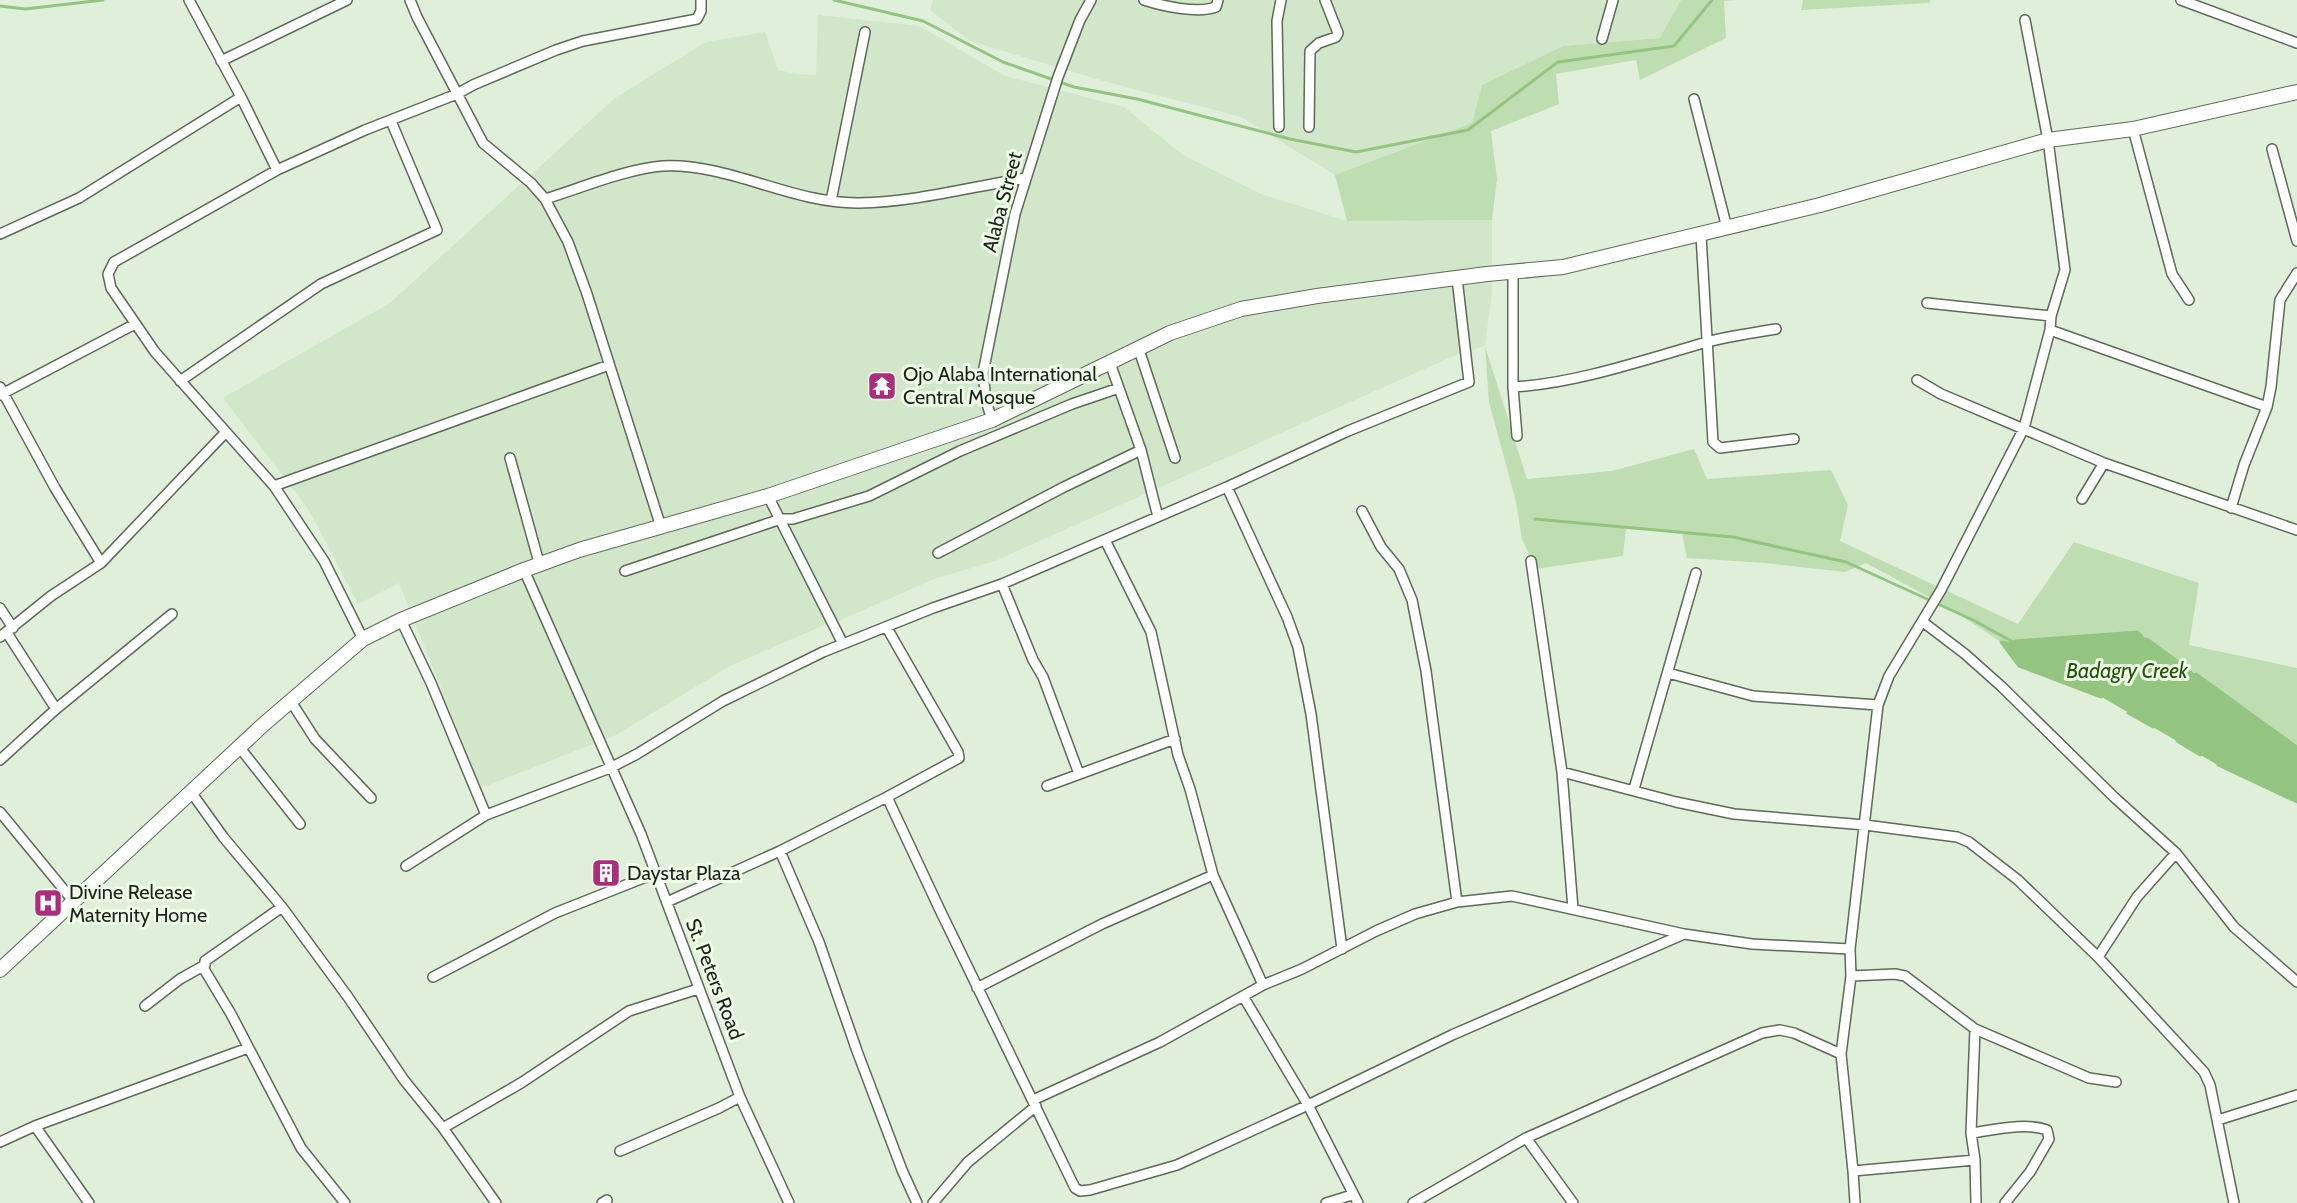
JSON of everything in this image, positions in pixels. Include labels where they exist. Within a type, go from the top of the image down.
[{"type":"main road","points":[[0,970],[291,700],[363,639],[400,620],[524,570],[579,550],[768,496],[992,420],[1138,347],[1170,333],[1241,309],[1317,296],[1487,274],[1563,267],[1820,205],[2048,140],[2133,129],[2297,92]]},
{"type":"street","points":[[189,0],[277,170]]},
{"type":"street","points":[[220,61],[347,0]]},
{"type":"street","points":[[410,0],[417,18],[483,143],[531,183],[544,199],[568,242],[587,294],[661,527]]},
{"type":"street","points":[[363,639],[324,561],[274,486],[155,352],[111,288],[108,274],[114,262],[277,170],[365,130],[457,94],[556,50],[583,41],[697,19],[701,11],[701,0]]},
{"type":"street","name":"Alaba Street","points":[[992,420],[986,401],[983,373],[1013,224],[1056,82],[1080,20],[1091,0]]},
{"type":"street","points":[[1144,0],[1156,4],[1197,9],[1215,7],[1218,0]]},
{"type":"street","points":[[1279,127],[1277,21],[1281,0]]},
{"type":"street","points":[[1308,127],[1310,51],[1319,43],[1336,37],[1338,33],[1325,0]]},
{"type":"street","points":[[1602,39],[1613,0]]},
{"type":"street","points":[[2181,0],[2192,2],[2297,43]]},
{"type":"street","points":[[1855,1203],[1841,1054],[1851,975],[1850,949],[1878,705],[1889,676],[1941,590],[2024,428],[2050,330],[2050,316],[2065,270],[2048,140],[2025,20]]},
{"type":"street","points":[[831,201],[865,32]]},
{"type":"street","points":[[0,234],[79,198],[241,97]]},
{"type":"street","points":[[1694,99],[1727,228]]},
{"type":"street","points":[[180,381],[321,284],[437,230],[391,121]]},
{"type":"street","points":[[2133,129],[2172,274],[2189,300]]},
{"type":"street","points":[[2272,149],[2297,241]]},
{"type":"street","points":[[544,199],[607,179],[661,166],[721,173],[831,201],[859,203],[916,197],[1026,178]]},
{"type":"street","points":[[1701,235],[1713,442],[1720,448],[1794,439]]},
{"type":"street","points":[[1509,273],[1517,436]]},
{"type":"street","points":[[2231,508],[2271,387],[2280,300],[2297,273]]},
{"type":"street","points":[[406,866],[486,815],[610,768],[723,701],[823,652],[933,608],[1002,584],[1227,487],[1348,431],[1469,382],[1457,278]]},
{"type":"street","points":[[1927,303],[2050,316]]},
{"type":"street","points":[[101,563],[1,391],[135,324]]},
{"type":"street","points":[[1513,387],[1548,383],[1655,358],[1708,342],[1776,329]]},
{"type":"street","points":[[2050,330],[2266,407]]},
{"type":"street","points":[[1138,347],[1175,458]]},
{"type":"street","points":[[1110,363],[1141,450],[1158,517]]},
{"type":"street","points":[[274,486],[609,366]]},
{"type":"street","points":[[1917,380],[1941,394],[2104,463],[2297,530]]},
{"type":"street","points":[[625,571],[781,519],[793,519],[869,496],[960,451],[1072,404],[1119,388]]},
{"type":"street","points":[[7,633],[51,596],[101,563],[225,433]]},
{"type":"street","points":[[938,553],[1064,487],[1141,450]]},
{"type":"street","points":[[510,458],[540,566]]},
{"type":"street","points":[[2082,499],[2104,463]]},
{"type":"street","points":[[1227,487],[1287,617],[1298,647],[1311,714],[1342,949]]},
{"type":"street","points":[[768,496],[843,644]]},
{"type":"street","points":[[1362,511],[1381,547],[1399,569],[1412,600],[1426,671],[1457,902]]},
{"type":"street","points":[[1105,540],[1151,632],[1175,739],[1213,875],[1263,985]]},
{"type":"street","points":[[1531,561],[1562,772],[1573,909]]},
{"type":"street","name":"St. Peters Road","points":[[524,570],[610,768],[618,780],[656,873],[740,1096],[789,1203]]},
{"type":"street","points":[[1634,789],[1696,573]]},
{"type":"street","points":[[1002,584],[1033,660],[1044,677],[1079,774]]},
{"type":"street","points":[[0,608],[7,633],[56,709]]},
{"type":"street","points":[[0,760],[56,709],[172,614]]},
{"type":"street","points":[[1925,618],[1994,680],[2114,797],[2176,853],[2234,927],[2297,982]]},
{"type":"street","points":[[400,620],[431,683],[486,815]]},
{"type":"street","points":[[667,902],[780,851],[959,758],[958,752],[887,628]]},
{"type":"street","points":[[1668,673],[1753,696],[1878,705]]},
{"type":"street","points":[[291,700],[315,739],[371,798]]},
{"type":"street","points":[[1047,786],[1175,739]]},
{"type":"street","points":[[240,748],[300,824]]},
{"type":"street","points":[[1562,772],[1634,789],[1676,802],[1734,814],[1865,825],[1957,837],[1969,842],[2018,880],[2098,957],[2204,1072],[2210,1085],[2234,1203]]},
{"type":"street","points":[[191,792],[224,838],[282,907],[348,997],[404,1080],[443,1128],[496,1203]]},
{"type":"street","points":[[887,797],[977,988],[1075,1188],[1080,1191],[1177,1165],[1452,1035],[1684,934]]},
{"type":"street","points":[[0,812],[74,902]]},
{"type":"street","points":[[780,851],[819,942],[857,1051],[902,1170],[917,1203]]},
{"type":"street","points":[[2098,957],[2136,897],[2176,853]]},
{"type":"street","points":[[433,977],[555,913],[656,873]]},
{"type":"street","points":[[977,988],[1102,924],[1213,875]]},
{"type":"street","points":[[933,1203],[968,1162],[1034,1103],[1160,1042],[1263,985],[1302,969],[1415,914],[1457,902],[1512,896],[1684,934],[1752,944],[1850,949]]},
{"type":"street","points":[[282,907],[205,961],[207,975],[301,1148],[345,1203]]},
{"type":"street","points":[[145,1006],[180,979],[205,965]]},
{"type":"street","points":[[1851,975],[1895,974],[1905,976],[1975,1029],[2089,1078],[2116,1082]]},
{"type":"street","points":[[443,1128],[521,1083],[629,1011],[698,989]]},
{"type":"street","points":[[1242,996],[1308,1105],[1355,1199],[1326,1203]]},
{"type":"street","points":[[1975,1029],[1971,1133],[1975,1160],[1976,1203]]},
{"type":"street","points":[[1413,1203],[1526,1138],[1762,1033],[1780,1030],[1794,1033],[1841,1054]]},
{"type":"street","points":[[0,1142],[34,1126],[248,1048]]},
{"type":"street","points":[[2218,1120],[2297,1095]]},
{"type":"street","points":[[620,1150],[719,1108],[740,1096]]},
{"type":"street","points":[[34,1126],[89,1203]]},
{"type":"street","points":[[1971,1133],[2025,1127],[2039,1127],[2047,1130],[2049,1139],[2041,1155],[2005,1203]]},
{"type":"street","points":[[1526,1138],[1573,1203]]},
{"type":"street","points":[[1853,1171],[1975,1160]]},
{"type":"shaded area","points":[[933,0],[1681,0],[1661,38],[1563,46],[1482,85],[1472,123],[1335,175],[1241,117],[1103,81],[970,41],[930,10]]},
{"type":"shaded area","points":[[1681,0],[1738,0],[1724,1],[1726,38],[1640,80],[1636,60],[1556,74],[1559,104],[1491,131],[1497,179],[1492,220],[1347,221],[1335,175],[1472,123],[1482,85],[1563,46],[1660,38]]},
{"type":"shaded area","points":[[1803,0],[1931,0],[1929,3],[1801,10]]},
{"type":"shaded area","points":[[818,15],[919,26],[1005,76],[1124,107],[1183,155],[1261,194],[1347,221],[1492,220],[1492,292],[1485,346],[1458,354],[995,561],[934,579],[730,666],[616,735],[481,788],[399,583],[358,604],[309,510],[223,398],[390,303],[615,98],[706,42],[765,32],[778,70],[816,75]]},
{"type":"shaded area","points":[[1485,346],[1527,479],[1612,471],[1694,449],[1707,479],[1831,470],[1848,505],[1840,541],[2018,624],[2074,542],[2199,583],[2189,645],[2297,668],[2297,747],[2137,632],[2001,642],[1951,609],[1866,563],[1845,572],[1765,563],[1687,558],[1682,532],[1626,528],[1623,556],[1536,569],[1522,539],[1516,502],[1489,402]]},
{"type":"water","name":"Badagry Creek","points":[[2137,632],[2297,747],[2297,802],[2216,764],[2100,696],[2019,666],[2001,642]]},
{"type":"waterway","points":[[0,6],[25,9],[103,0]]},
{"type":"waterway","points":[[834,0],[923,21],[1003,62],[1074,87],[1137,99],[1290,139],[1356,152],[1468,130],[1558,62],[1674,46],[1712,0]]},
{"type":"waterway","points":[[1535,519],[1733,537],[1846,562],[1973,620],[2015,643]]},
{"type":"waterway","points":[[2015,641],[2137,632],[2142,636]]},
{"type":"waterway","points":[[2147,639],[2188,669]]},
{"type":"waterway","points":[[2005,642],[2001,642],[2019,666],[2101,697]]},
{"type":"waterway","points":[[2196,674],[2297,747]]},
{"type":"waterway","points":[[2128,713],[2153,727]]},
{"type":"waterway","points":[[2177,741],[2200,755]]},
{"type":"waterway","points":[[2218,765],[2297,802]]},
{"type":"place","name":"Ojo Alaba International Central Mosque","points":[[882,386]]},
{"type":"place","name":"Daystar Plaza","points":[[606,873]]},
{"type":"place","name":"Divine Release Maternity Home","points":[[48,903]]}]
